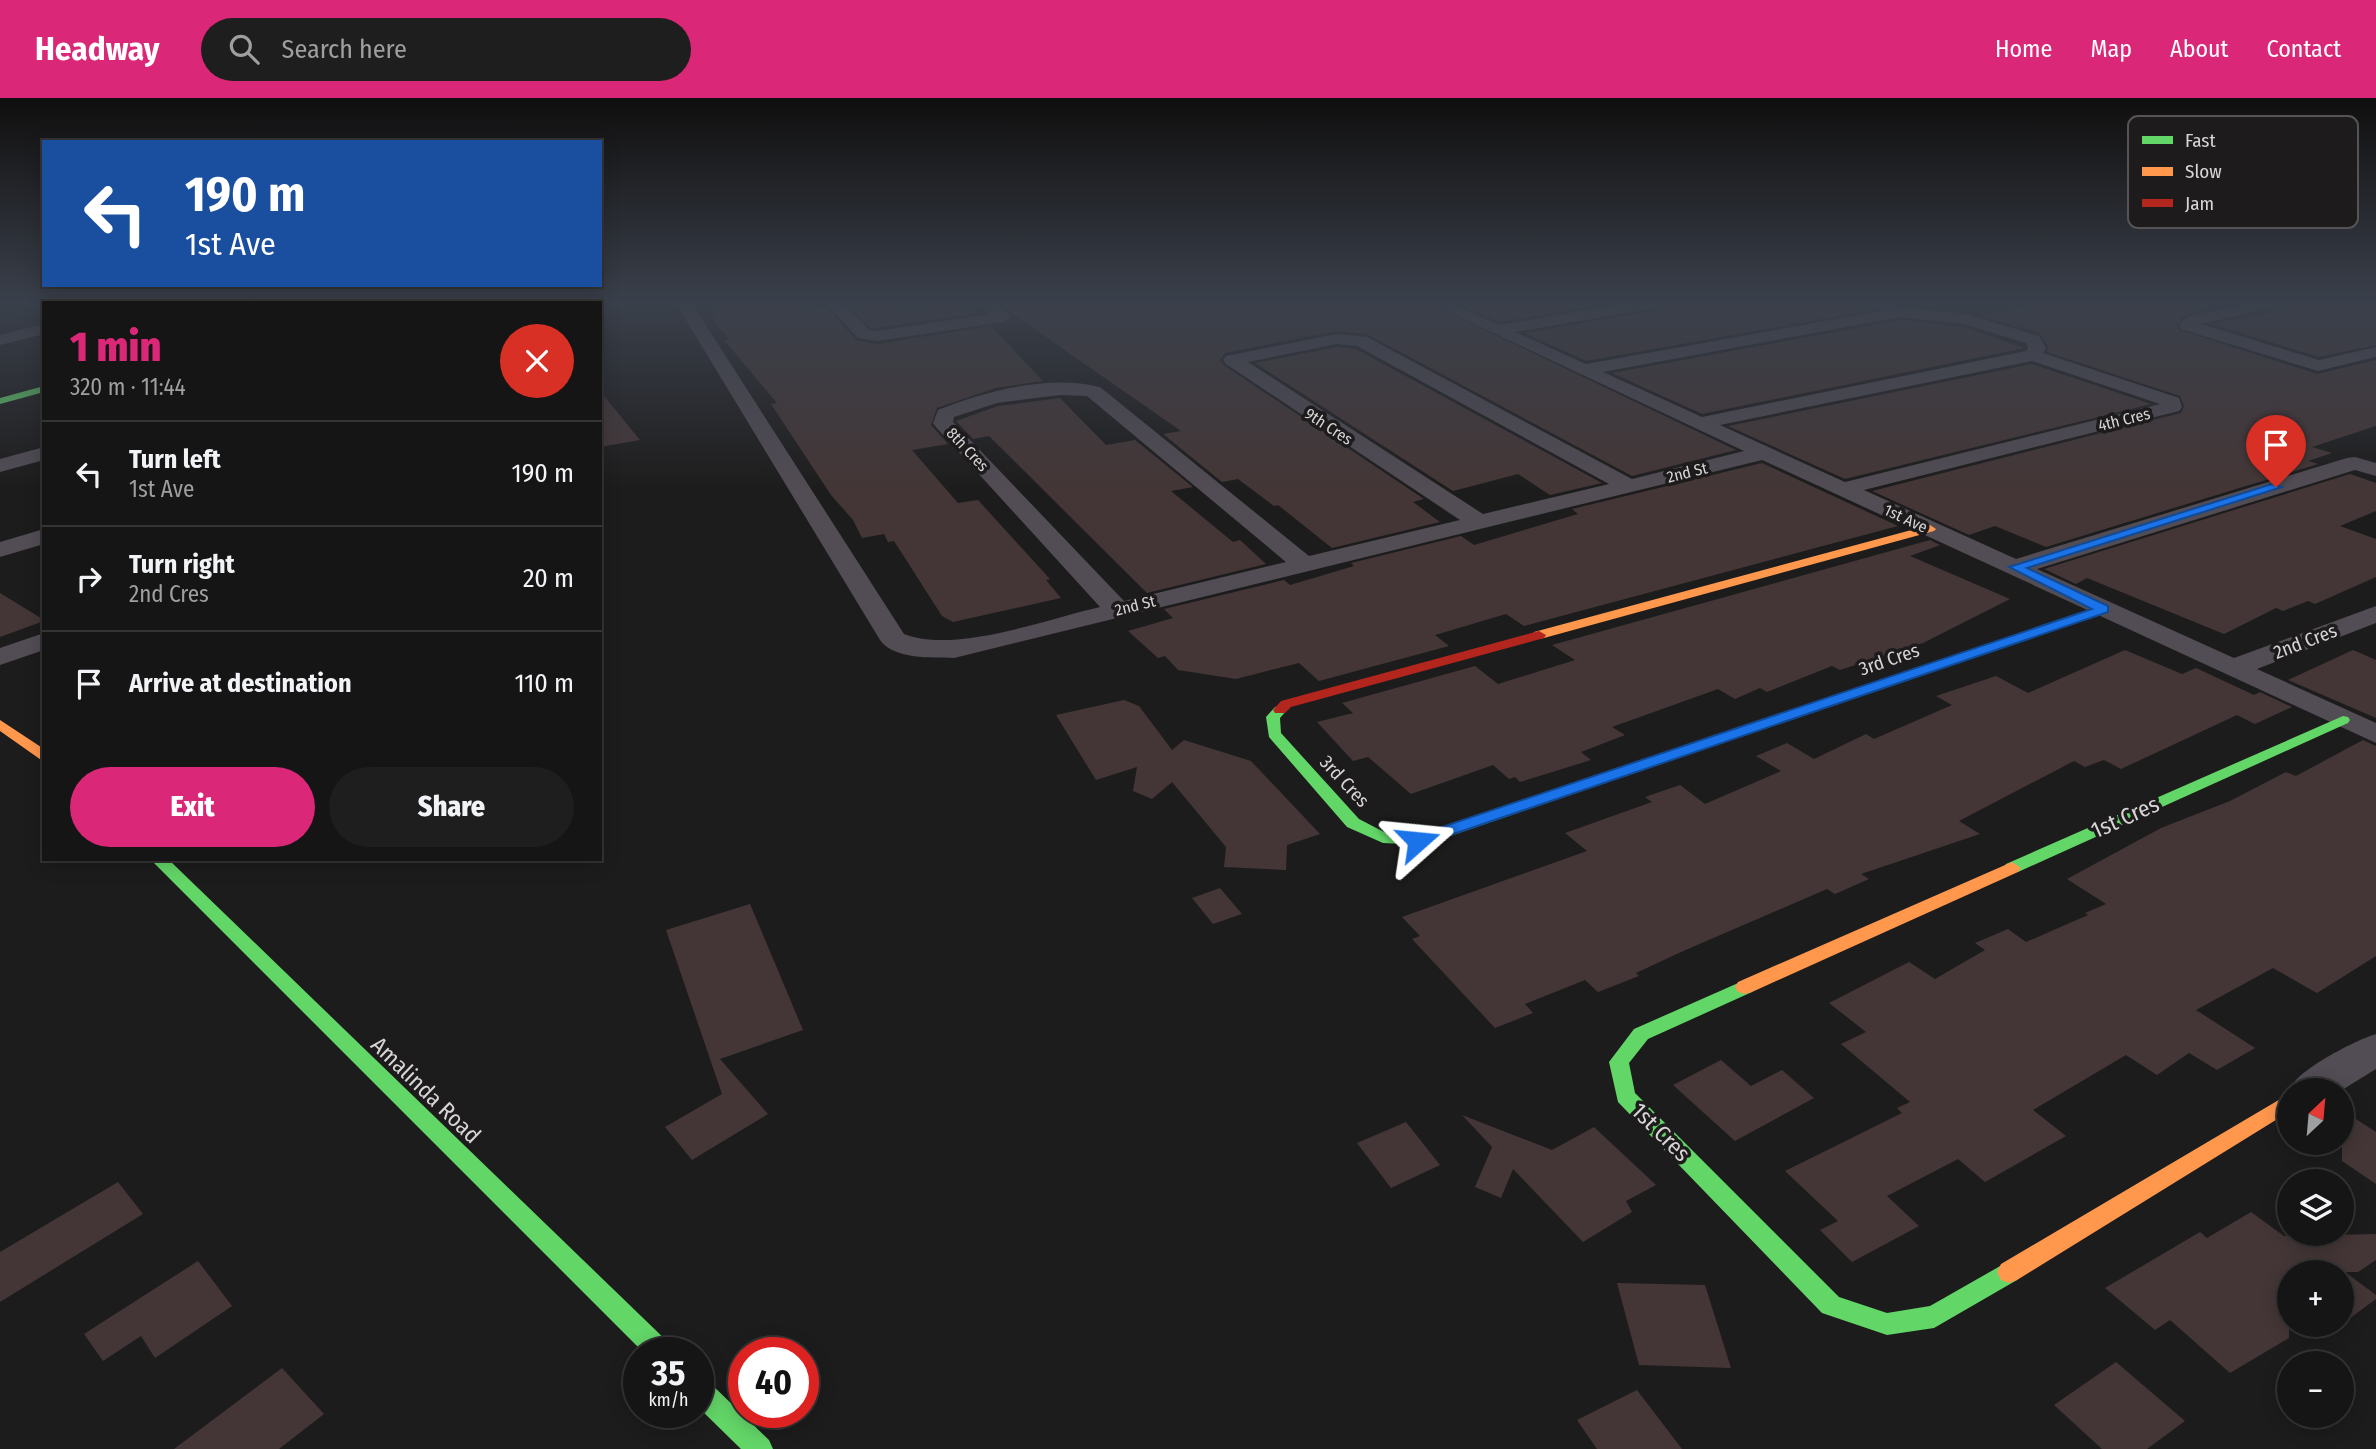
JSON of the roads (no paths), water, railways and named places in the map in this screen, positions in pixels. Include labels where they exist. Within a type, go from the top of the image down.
[{"type":"street","name":"2nd St","points":[[722,365],[894,640],[915,648],[954,649],[1764,453]]},
{"type":"street","name":"9th Cres","points":[[1240,365],[1477,521]]},
{"type":"street","name":"9th Cres","points":[[1405,365],[1629,486]]},
{"type":"street","name":"1st Ave","points":[[1573,365],[2376,734]]},
{"type":"street","points":[[1584,370],[1611,365]]},
{"type":"street","name":"4th Cres","points":[[1700,424],[1985,365]]},
{"type":"street","name":"4th Cres","points":[[1843,489],[2172,407],[2172,402],[2158,395],[2064,365]]},
{"type":"street","name":"8th Cres","points":[[1117,609],[943,423],[944,414],[962,405],[1057,388],[1077,387],[1093,391],[1304,564]]},
{"type":"street","points":[[0,401],[42,390]]},
{"type":"street","points":[[0,466],[42,454]]},
{"type":"street","points":[[2015,567],[2355,463],[2376,470]]},
{"type":"street","name":"3rd Cres","points":[[1930,529],[1286,704],[1273,718],[1274,734],[1353,823],[1383,838],[1418,841],[2103,609]]},
{"type":"street","points":[[0,550],[42,537]]},
{"type":"street","name":"2nd Cres","points":[[2233,668],[2376,614]]},
{"type":"street","points":[[0,657],[42,642]]},
{"type":"street","name":"1st Cres","points":[[2277,1109],[1934,1317],[1888,1324],[1831,1305],[1625,1096],[1619,1062],[1641,1034],[2343,720]]},
{"type":"street","points":[[0,724],[42,756]]},
{"type":"street","name":"Amalinda Road","points":[[160,861],[646,1337]]},
{"type":"street","points":[[2329,1078],[2376,1049]]},
{"type":"street","points":[[714,1404],[760,1449]]}]
